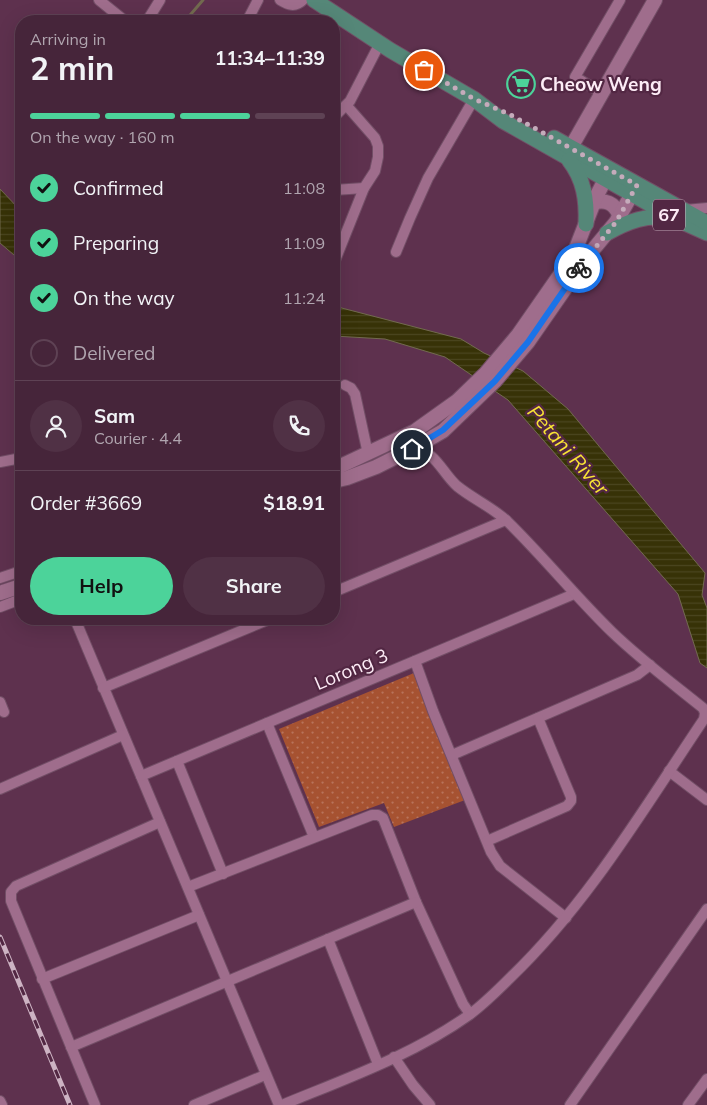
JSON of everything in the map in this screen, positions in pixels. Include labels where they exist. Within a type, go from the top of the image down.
[{"type":"main road","name":"67","points":[[314,0],[337,15]]},
{"type":"main road","name":"67","points":[[340,17],[474,99],[509,114],[608,175],[681,215],[707,233]]},
{"type":"main road","points":[[569,152],[584,187],[587,206],[586,224]]},
{"type":"main road","name":"67","points":[[681,215],[707,223]]},
{"type":"main road","points":[[607,233],[625,223],[646,217],[681,215]]},
{"type":"street","points":[[99,0],[118,15]]},
{"type":"street","points":[[151,15],[160,0]]},
{"type":"street","points":[[249,15],[258,0]]},
{"type":"street","points":[[280,0],[293,6],[302,0]]},
{"type":"street","points":[[602,93],[575,77],[620,0]]},
{"type":"street","points":[[569,152],[655,0]]},
{"type":"street","points":[[340,112],[346,106],[380,43]]},
{"type":"street","points":[[396,252],[428,178],[474,99]]},
{"type":"street","points":[[340,248],[364,188],[375,171],[378,157],[378,146],[375,138],[346,106]]},
{"type":"street","points":[[557,289],[576,251],[593,203],[608,175]]},
{"type":"street","points":[[340,190],[364,188]]},
{"type":"street","points":[[340,480],[412,449],[443,430],[502,355],[607,233],[634,189]]},
{"type":"street","points":[[593,203],[604,201],[610,203],[618,210],[619,216]]},
{"type":"street","points":[[681,215],[707,208]]},
{"type":"street","points":[[345,385],[351,388],[355,394],[368,454]]},
{"type":"street","points":[[340,467],[461,406]]},
{"type":"street","points":[[78,625],[265,1075],[280,1105],[424,1043],[470,1014],[490,998],[526,963],[566,918],[635,823],[704,719],[705,713],[703,708],[613,633],[574,594],[506,520],[490,506],[456,485],[427,452],[412,449]]},
{"type":"street","points":[[0,462],[15,459]]},
{"type":"street","points":[[340,462],[354,461]]},
{"type":"street","points":[[340,589],[506,520]]},
{"type":"street","points":[[0,578],[15,573]]},
{"type":"street","points":[[0,593],[15,588]]},
{"type":"street","name":"Lorong 3","points":[[141,776],[574,594]]},
{"type":"street","points":[[0,607],[15,601]]},
{"type":"street","points":[[243,625],[245,629]]},
{"type":"street","points":[[104,688],[255,625]]},
{"type":"street","points":[[415,661],[433,711],[491,852],[500,866],[566,918]]},
{"type":"street","points":[[452,755],[637,675],[650,665]]},
{"type":"street","points":[[487,841],[567,806],[571,801],[571,796],[538,718]]},
{"type":"street","points":[[267,723],[314,836]]},
{"type":"street","points":[[0,789],[124,735]]},
{"type":"street","points":[[177,761],[222,874]]},
{"type":"street","points":[[669,771],[707,800]]},
{"type":"street","points":[[188,887],[314,836],[372,815],[378,815],[383,818],[416,902],[463,1004],[470,1014]]},
{"type":"street","points":[[95,1105],[11,901],[11,892],[16,886],[160,822]]},
{"type":"street","points":[[71,1046],[416,902]]},
{"type":"street","points":[[570,1105],[707,909]]},
{"type":"street","points":[[42,979],[199,915]]},
{"type":"street","points":[[328,939],[378,1064]]},
{"type":"street","points":[[394,1057],[409,1080],[430,1105]]},
{"type":"street","points":[[194,1105],[265,1075]]},
{"type":"street","points":[[688,1105],[707,1079]]},
{"type":"street","points":[[0,1101],[2,1105]]},
{"type":"shaded area","points":[[414,673],[465,800],[394,827],[384,803],[319,827],[279,729]]},
{"type":"water","points":[[0,189],[15,205],[15,256],[0,243]]},
{"type":"water","name":"Petani River","points":[[340,308],[461,339],[484,353],[523,371],[568,409],[705,573],[702,595],[707,608],[707,668],[700,663],[678,594],[508,400],[445,357],[385,339],[340,336]]},
{"type":"waterway","points":[[190,15],[203,0]]},
{"type":"railway","points":[[0,937],[70,1105]]},
{"type":"way so far","points":[[424,70],[474,99],[509,114],[571,147],[637,185],[616,222],[579,268]]},
{"type":"place","name":"Cheow Weng","points":[[521,84]]},
{"type":"route","points":[[412,449],[443,430],[495,381],[528,342],[579,268]]}]
